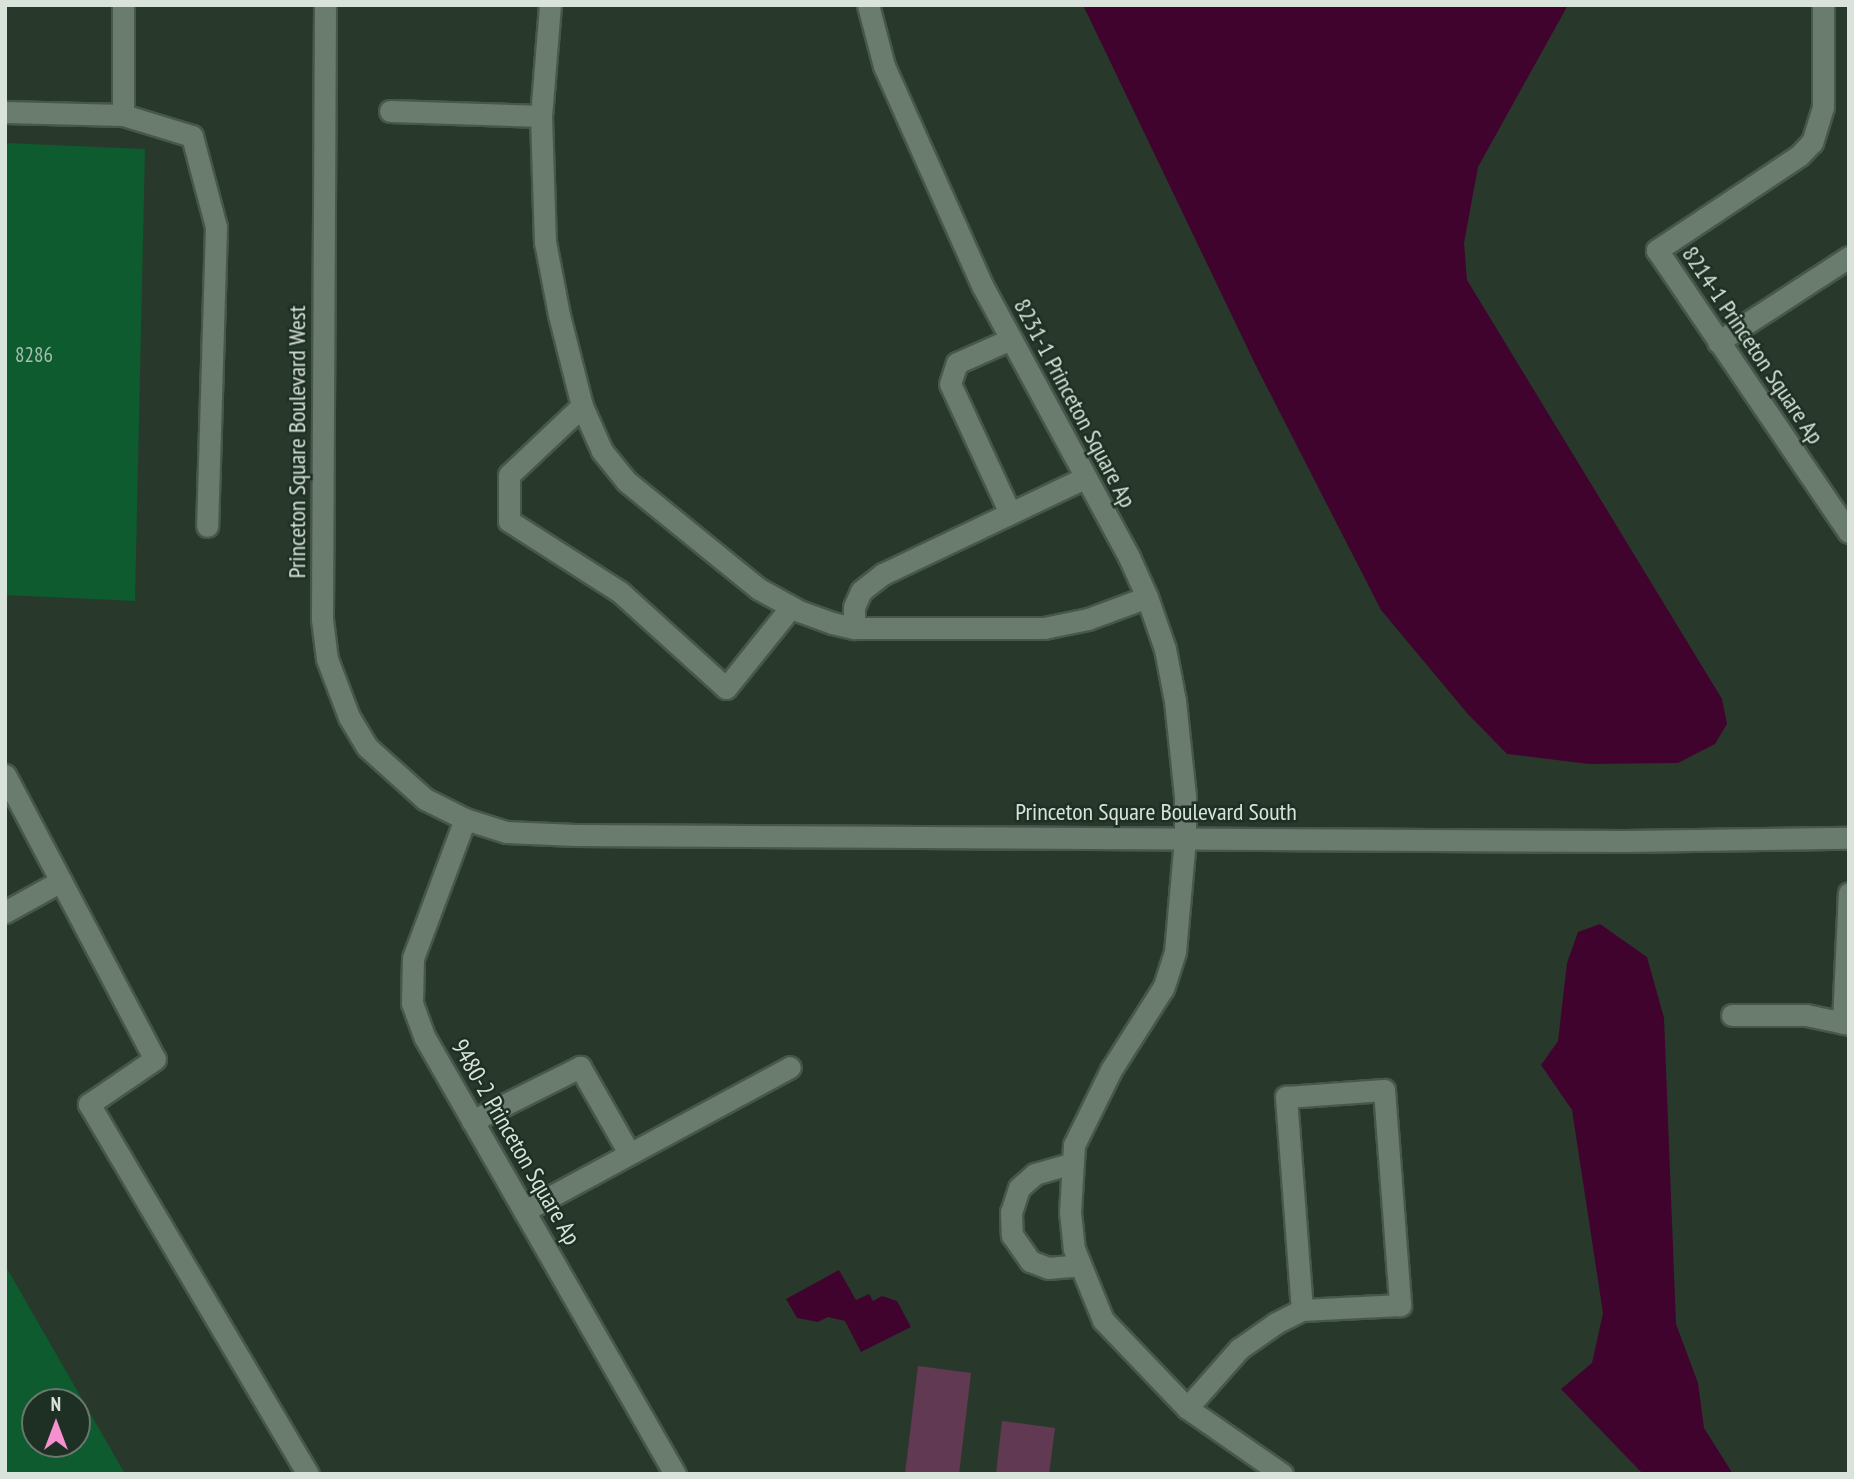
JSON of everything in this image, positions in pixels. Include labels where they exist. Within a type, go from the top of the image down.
[{"type":"street","points":[[123,5],[124,115]]},
{"type":"street","name":"Princeton Square Boulevard West","points":[[325,5],[322,620],[327,659],[349,717],[366,747],[425,799],[465,819]]},
{"type":"street","points":[[550,5],[541,116],[545,242],[559,315],[582,406],[601,451],[625,481],[759,589],[791,607],[832,623],[855,628],[1044,628],[1088,619],[1147,597]]},
{"type":"street","name":"8231-1 Princeton Square Ap","points":[[868,5],[884,66],[903,113],[1011,339],[1129,557],[1147,597],[1165,649],[1175,701],[1184,769],[1185,838],[1178,933],[1163,988],[1111,1070],[1073,1145],[1070,1212],[1074,1249],[1103,1320],[1187,1408],[1282,1474]]},
{"type":"street","name":"8214-1 Princeton Square Ap","points":[[1823,5],[1823,107],[1812,142],[1800,155],[1657,250],[1849,532]]},
{"type":"street","points":[[390,111],[541,116]]},
{"type":"street","points":[[5,112],[124,115],[192,136],[216,227],[207,526]]},
{"type":"street","points":[[1718,342],[1849,257]]},
{"type":"street","points":[[1010,513],[950,384],[957,363],[1011,339]]},
{"type":"street","points":[[582,406],[509,475],[509,522],[620,592],[726,688],[791,607]]},
{"type":"street","points":[[855,628],[855,607],[862,591],[883,574],[1084,478]]},
{"type":"street","points":[[5,775],[155,1059],[89,1104],[308,1474]]},
{"type":"street","name":"Princeton Square Boulevard South","points":[[465,819],[506,832],[575,835],[1625,841],[1849,838]]},
{"type":"street","name":"9480-2 Princeton Square Ap","points":[[465,819],[413,958],[412,1003],[425,1038],[675,1474]]},
{"type":"street","points":[[5,912],[61,881]]},
{"type":"street","points":[[1732,1015],[1806,1015],[1846,1023],[1849,893]]},
{"type":"street","points":[[524,1211],[790,1066]]},
{"type":"street","points":[[472,1121],[580,1067],[629,1153]]},
{"type":"street","points":[[1187,1408],[1240,1349],[1276,1323],[1302,1310],[1400,1305],[1384,1090],[1286,1097],[1302,1310]]},
{"type":"street","points":[[1073,1163],[1035,1174],[1018,1188],[1010,1212],[1012,1235],[1030,1261],[1048,1268],[1080,1265]]},
{"type":"shaded area","points":[[1083,5],[1568,5],[1478,167],[1464,243],[1467,280],[1722,699],[1727,724],[1715,744],[1678,763],[1589,764],[1507,754],[1467,713],[1381,610],[1257,368]]},
{"type":"shaded area","points":[[1600,924],[1647,957],[1664,1018],[1676,1324],[1698,1383],[1704,1428],[1733,1474],[1643,1474],[1561,1389],[1592,1363],[1603,1313],[1572,1110],[1541,1065],[1558,1041],[1567,963],[1578,932]]},
{"type":"shaded area","points":[[839,1270],[856,1300],[869,1294],[873,1301],[882,1296],[897,1301],[911,1327],[861,1352],[845,1321],[828,1317],[818,1322],[797,1318],[786,1299]]},
{"type":"shaded area","points":[[918,1366],[971,1373],[959,1474],[905,1474]]},
{"type":"shaded area","points":[[1002,1421],[1055,1428],[1049,1474],[996,1474]]},
{"type":"building","points":[[5,143],[145,149],[135,601],[5,595]]},
{"type":"building","points":[[5,1265],[76,1388],[21,1388],[21,1458],[91,1458],[91,1415],[125,1474],[5,1474]]}]
